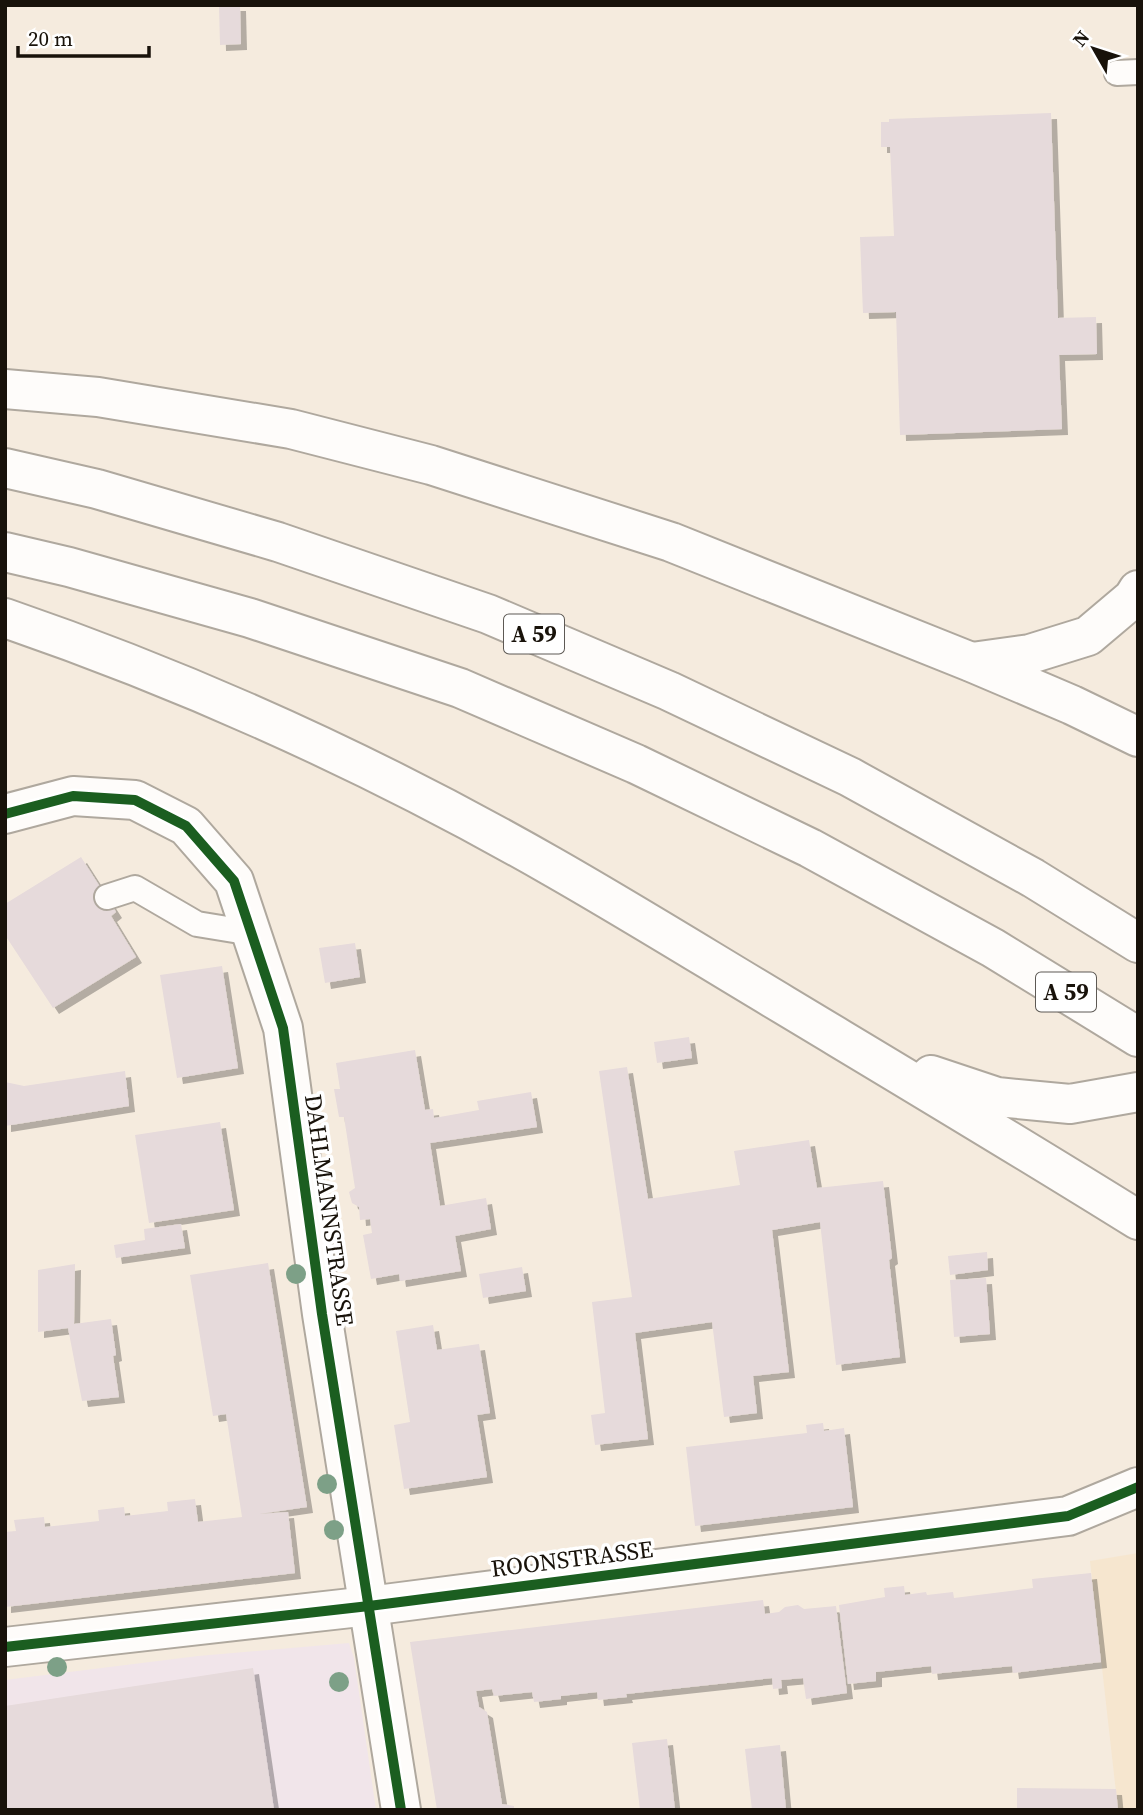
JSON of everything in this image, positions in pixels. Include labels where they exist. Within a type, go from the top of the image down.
[{"type":"main road","points":[[5,389],[98,397],[291,429],[431,465],[671,542],[971,662],[1072,705],[1138,737]]},
{"type":"main road","name":"A 59","points":[[5,468],[97,489],[278,542],[488,614],[669,691],[850,777],[1033,878],[1138,943]]},
{"type":"main road","name":"A 59","points":[[5,552],[69,567],[250,618],[460,688],[636,764],[810,848],[993,948],[1138,1037]]},
{"type":"main road","points":[[971,662],[1030,654],[1088,636],[1138,590]]},
{"type":"main road","points":[[5,618],[151,671],[265,720],[395,784],[549,865],[1138,1220]]},
{"type":"main road","name":"DAHLMANNSTRASSE","points":[[5,814],[74,796],[135,800],[186,826],[234,881],[283,1028],[322,1314],[401,1810]]},
{"type":"main road","points":[[862,1052],[997,1097],[1070,1104],[1138,1092]]},
{"type":"main road","name":"ROONSTRASSE","points":[[5,1647],[369,1606],[1068,1516],[1138,1487]]},
{"type":"lane","points":[[107,897],[135,888],[197,924],[252,933]]},
{"type":"shaded area","points":[[1138,1553],[1138,1810],[1118,1810],[1090,1561]]},
{"type":"shaded area","points":[[349,1643],[354,1658],[376,1810],[5,1810],[5,1680],[198,1656]]},
{"type":"building","points":[[219,5],[240,5],[241,44],[220,45]]},
{"type":"building","points":[[1051,113],[1058,318],[1096,317],[1097,354],[1059,355],[1062,429],[900,435],[896,312],[863,313],[860,237],[894,236],[890,147],[881,147],[881,122],[889,122],[889,119]]},
{"type":"building","points":[[81,857],[116,912],[111,916],[136,957],[53,1008],[5,935],[5,904]]},
{"type":"building","points":[[355,943],[360,977],[325,983],[319,948]]},
{"type":"building","points":[[222,966],[238,1068],[177,1078],[160,975]]},
{"type":"building","points":[[689,1037],[692,1058],[657,1063],[654,1042]]},
{"type":"building","points":[[415,1050],[425,1110],[433,1109],[434,1118],[479,1110],[477,1101],[531,1092],[537,1127],[430,1143],[440,1206],[486,1198],[491,1229],[455,1236],[461,1271],[400,1281],[399,1274],[371,1279],[363,1235],[372,1233],[370,1219],[360,1220],[359,1207],[352,1203],[349,1192],[355,1188],[344,1117],[339,1117],[334,1089],[340,1089],[336,1063]]},
{"type":"building","points":[[627,1067],[648,1199],[740,1185],[734,1151],[809,1140],[817,1188],[883,1181],[900,1357],[836,1365],[820,1222],[772,1230],[789,1372],[753,1376],[757,1413],[724,1417],[712,1322],[635,1333],[648,1439],[595,1445],[591,1415],[605,1413],[592,1302],[632,1297],[599,1071]]},
{"type":"building","points":[[125,1071],[129,1106],[5,1126],[5,1082],[24,1086]]},
{"type":"building","points":[[220,1122],[234,1210],[149,1223],[135,1135]]},
{"type":"building","points":[[181,1224],[185,1248],[116,1258],[114,1245],[145,1240],[144,1229]]},
{"type":"building","points":[[987,1252],[988,1270],[950,1275],[948,1256]]},
{"type":"building","points":[[268,1263],[307,1507],[259,1514],[288,1512],[295,1573],[5,1607],[5,1532],[16,1531],[14,1520],[44,1517],[45,1527],[99,1521],[98,1510],[124,1507],[125,1516],[168,1511],[167,1502],[195,1499],[198,1522],[242,1517],[226,1414],[213,1416],[190,1275]]},
{"type":"building","points":[[75,1264],[74,1324],[111,1319],[119,1397],[82,1401],[68,1328],[38,1332],[38,1270]]},
{"type":"building","points":[[522,1267],[526,1291],[483,1298],[479,1274]]},
{"type":"building","points":[[986,1278],[990,1334],[954,1337],[950,1280]]},
{"type":"building","points":[[433,1325],[437,1350],[479,1344],[490,1413],[477,1415],[487,1477],[404,1489],[394,1425],[410,1422],[396,1331]]},
{"type":"building","points":[[823,1423],[824,1431],[844,1428],[853,1507],[695,1526],[686,1447],[807,1433],[806,1425]]},
{"type":"building","points":[[1091,1573],[1101,1662],[1013,1673],[1012,1666],[932,1674],[931,1666],[876,1672],[876,1681],[848,1684],[839,1605],[885,1597],[884,1588],[904,1586],[905,1595],[953,1592],[954,1598],[1033,1588],[1032,1579]]},
{"type":"building","points":[[763,1600],[765,1614],[798,1605],[804,1609],[836,1606],[847,1693],[806,1699],[803,1678],[781,1680],[782,1688],[773,1689],[772,1678],[626,1694],[627,1697],[598,1700],[597,1692],[534,1702],[532,1692],[494,1696],[492,1689],[476,1691],[479,1707],[487,1712],[502,1804],[514,1806],[514,1810],[437,1810],[410,1642]]},
{"type":"building","points":[[253,1668],[274,1810],[5,1810],[5,1706]]},
{"type":"building","points":[[667,1739],[675,1810],[640,1810],[632,1743]]},
{"type":"building","points":[[780,1745],[786,1810],[752,1810],[745,1749]]},
{"type":"building","points":[[1017,1788],[1116,1789],[1118,1810],[1017,1810]]},
{"type":"cycle path","points":[[5,814],[73,796],[135,800],[186,826],[234,881],[283,1028],[322,1314],[401,1810]]},
{"type":"cycle path","points":[[5,1647],[369,1606],[1068,1516],[1138,1487]]}]
